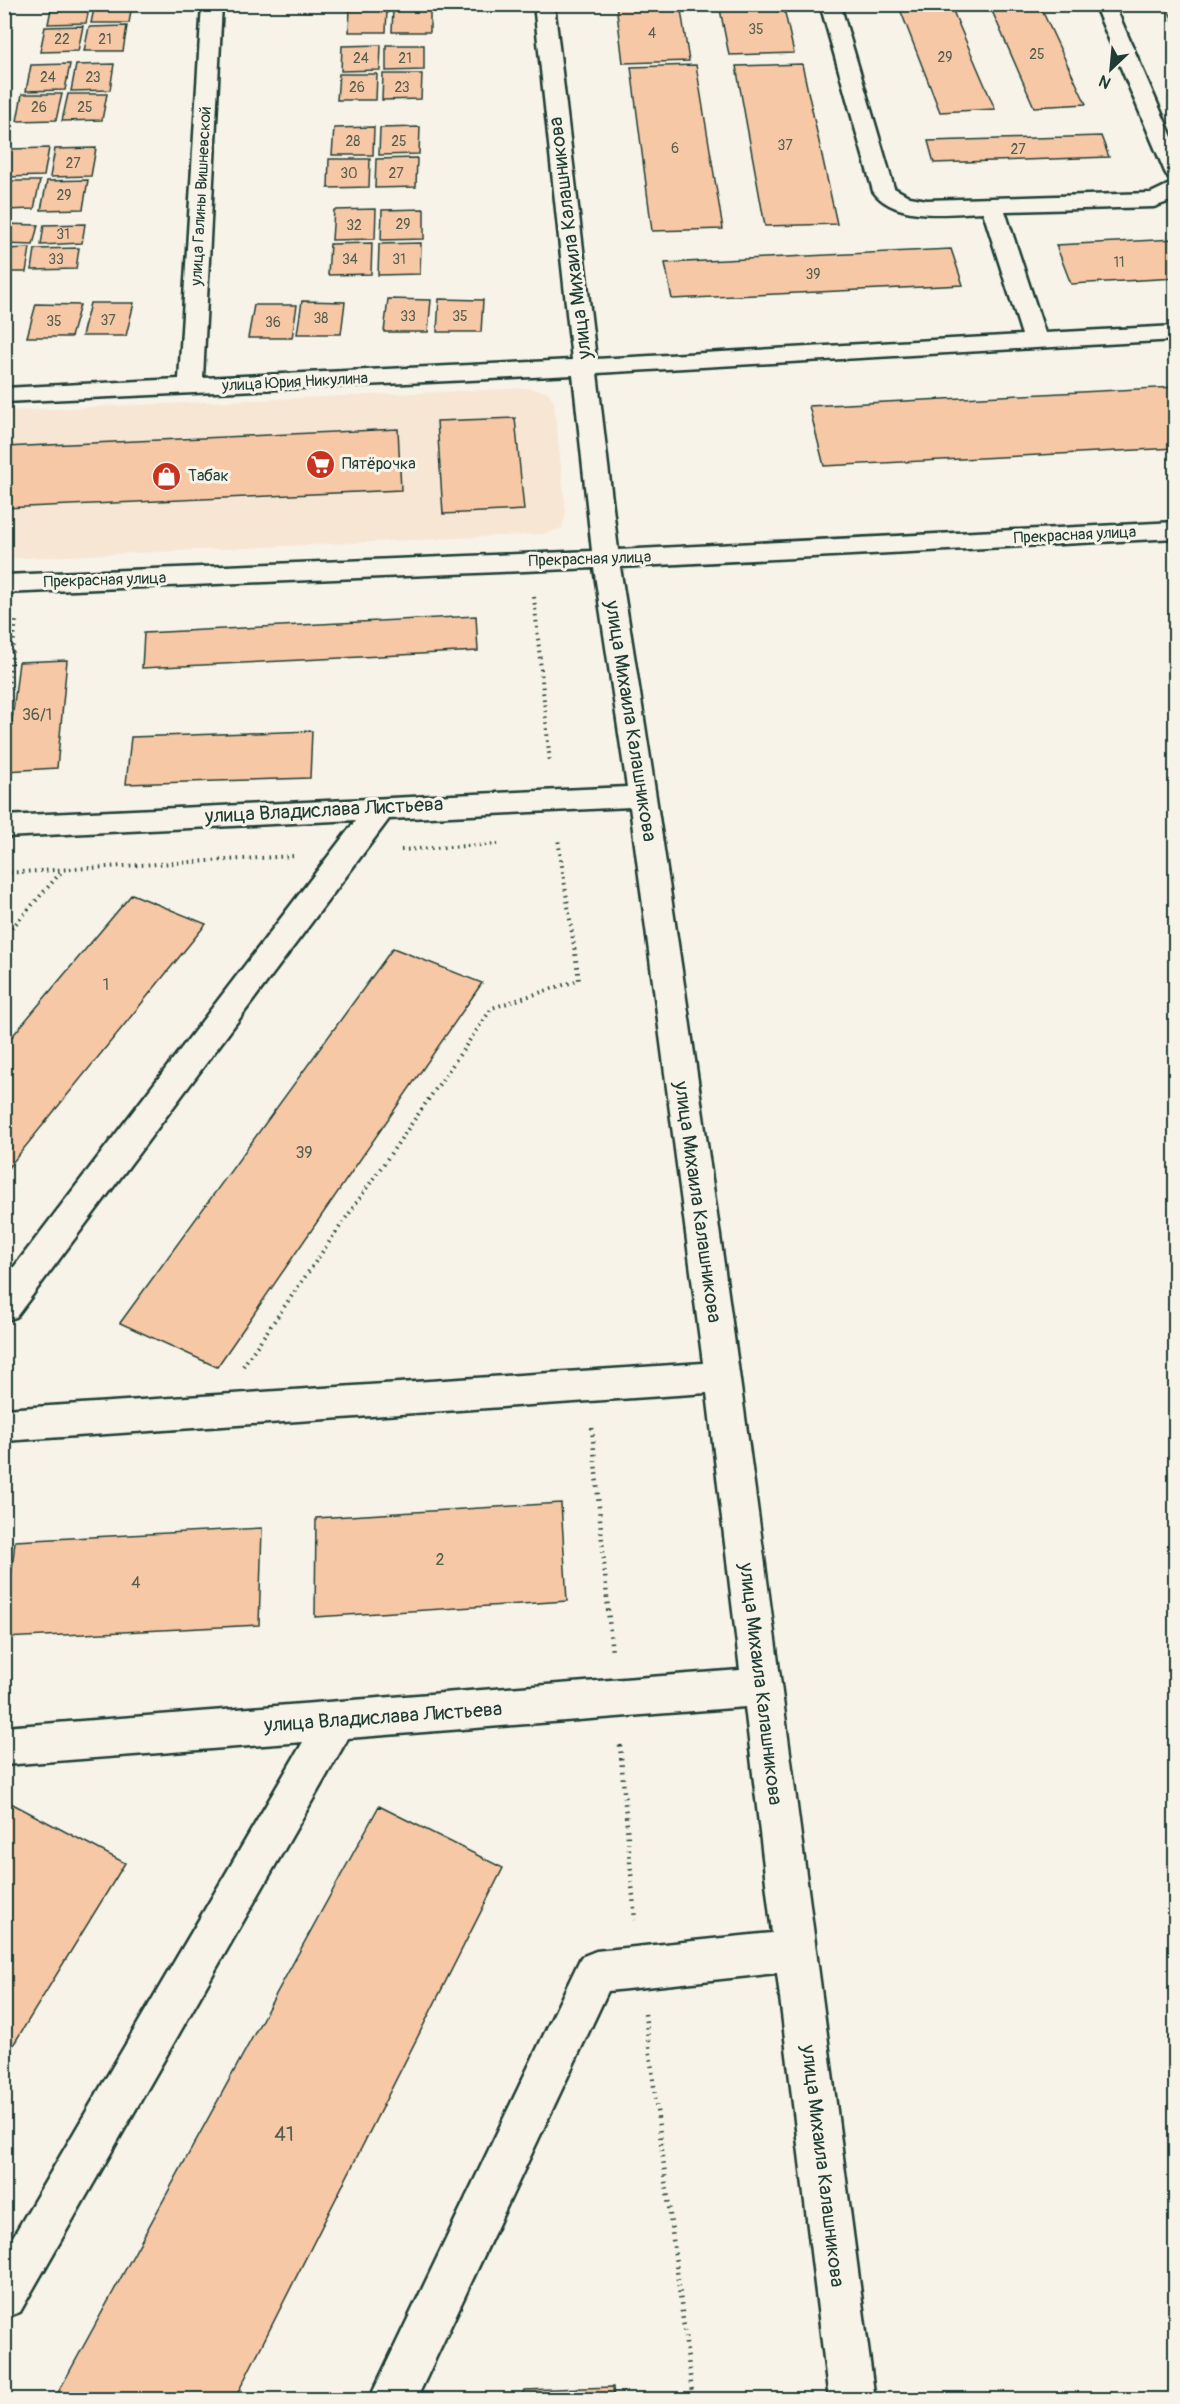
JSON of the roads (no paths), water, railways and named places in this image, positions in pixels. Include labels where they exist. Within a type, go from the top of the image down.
[{"type":"street","name":"улица Галины Вишневской","points":[[191,387],[212,4]]},
{"type":"street","name":"улица Михаила Калашникова","points":[[543,4],[606,559],[643,796],[722,1377],[852,2400]]},
{"type":"street","points":[[830,4],[884,191],[904,203],[927,207],[992,207],[1154,200],[1174,192],[1176,187]]},
{"type":"street","points":[[1104,4],[1176,172]]},
{"type":"street","points":[[992,207],[1035,339]]},
{"type":"street","name":"улица Юрия Никулина","points":[[4,394],[585,367],[1035,339],[1176,333]]},
{"type":"street","name":"Прекрасная улица","points":[[12,584],[606,559],[1176,530]]},
{"type":"street","name":"улица Владислава Листьева","points":[[4,827],[643,796]]},
{"type":"street","points":[[4,1307],[382,807]]},
{"type":"street","points":[[4,1425],[722,1377]]},
{"type":"street","name":"улица Владислава Листьева","points":[[4,1746],[761,1687]]},
{"type":"street","points":[[4,2296],[336,1720]]},
{"type":"street","points":[[392,2400],[596,1972],[795,1951]]},
{"type":"place","name":"Пятёрочка","points":[[321,464]]},
{"type":"place","name":"Табак","points":[[167,476]]}]
